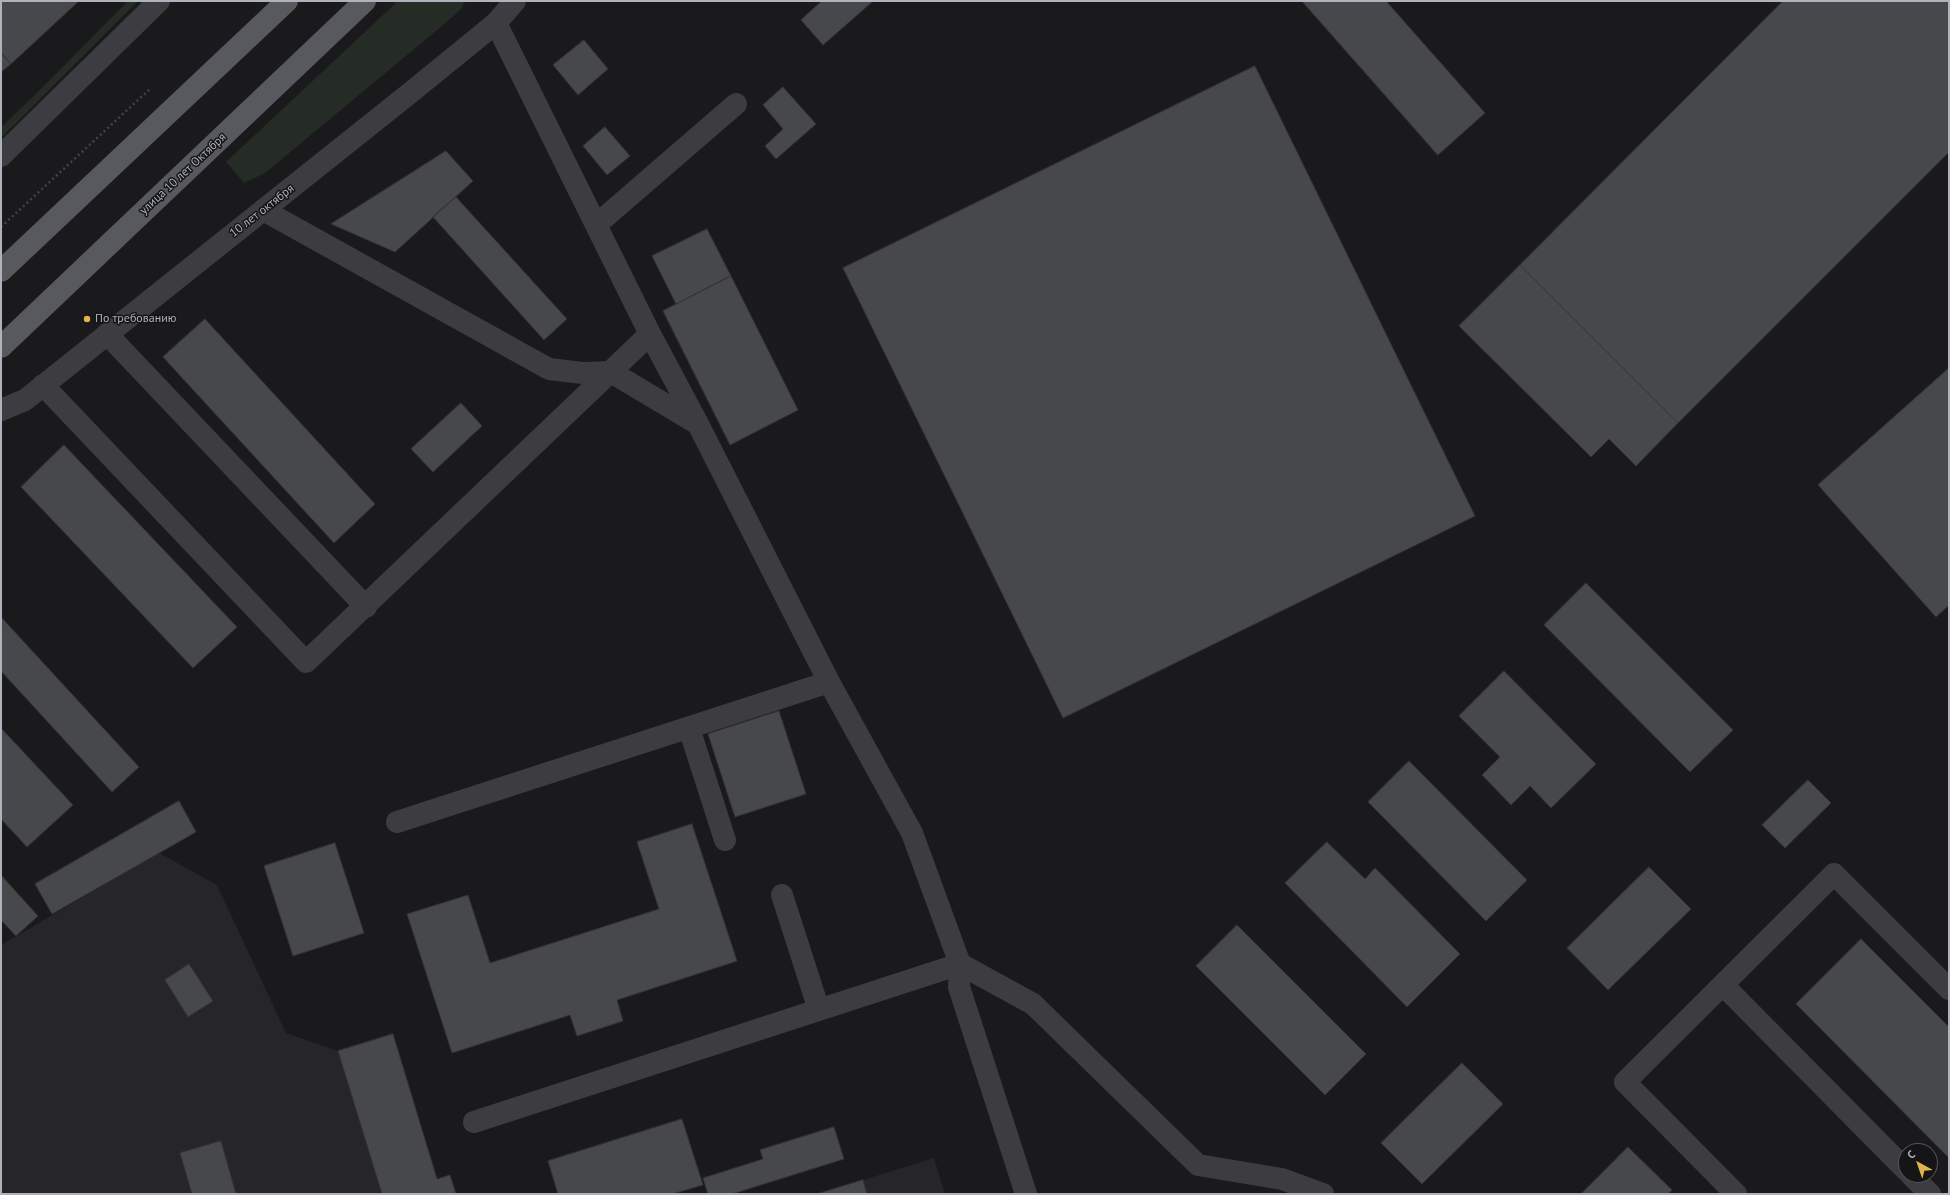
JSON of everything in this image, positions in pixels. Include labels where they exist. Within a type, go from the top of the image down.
[{"type":"main road","points":[[1,271],[287,1]]},
{"type":"main road","name":"улица 10 лет Октября","points":[[1,347],[365,1]]},
{"type":"street","points":[[1,156],[159,1]]},
{"type":"street","name":"10 лет октября","points":[[1,410],[25,400],[496,23],[515,1]]},
{"type":"street","points":[[496,23],[650,334],[698,424],[830,682],[912,833],[960,964],[959,987],[1026,1194]]},
{"type":"street","points":[[596,225],[736,104]]},
{"type":"street","points":[[263,210],[549,369],[583,373],[611,372],[698,424]]},
{"type":"street","points":[[106,334],[366,607]]},
{"type":"street","points":[[43,385],[306,662],[366,607],[650,334]]},
{"type":"street","points":[[397,822],[830,682]]},
{"type":"street","points":[[689,728],[725,840]]},
{"type":"street","points":[[1736,1194],[1625,1082],[1834,874],[1949,989]]},
{"type":"street","points":[[782,895],[819,1010]]},
{"type":"street","points":[[474,1122],[960,964],[1033,1004],[1198,1165],[1282,1179],[1323,1194]]},
{"type":"street","points":[[1723,985],[1898,1162]]},
{"type":"street","points":[[1919,1183],[1930,1194]]},
{"type":"path","points":[[1,227],[151,88]]},
{"type":"shaded area","points":[[128,1],[138,1],[1,138],[1,127],[33,97]]},
{"type":"shaded area","points":[[398,1],[465,1],[461,9],[442,26],[265,173],[244,183],[226,162]]},
{"type":"shaded area","points":[[159,853],[217,885],[286,1033],[338,1051],[382,1194],[1,1194],[1,945]]},
{"type":"shaded area","points":[[934,1158],[945,1194],[817,1194],[863,1180]]},
{"type":"building","points":[[1,1],[79,1],[11,64],[1,53]]},
{"type":"building","points":[[822,1],[872,2],[823,45],[801,20]]},
{"type":"building","points":[[1302,1],[1386,1],[1485,113],[1438,155]]},
{"type":"building","points":[[1783,1],[1949,1],[1949,152],[1678,423],[1520,265]]},
{"type":"building","points":[[584,40],[608,69],[578,95],[553,65]]},
{"type":"building","points":[[1,53],[11,64],[1,72]]},
{"type":"building","points":[[1255,66],[1475,516],[1063,718],[843,268]]},
{"type":"building","points":[[783,87],[816,124],[776,159],[765,146],[783,129],[763,105]]},
{"type":"building","points":[[605,127],[630,156],[607,175],[583,146]]},
{"type":"building","points":[[446,151],[473,181],[395,252],[331,224]]},
{"type":"building","points":[[456,197],[567,319],[544,340],[433,217]]},
{"type":"building","points":[[707,229],[731,276],[676,304],[652,256]]},
{"type":"building","points":[[1520,265],[1678,423],[1636,466],[1609,439],[1591,457],[1459,326]]},
{"type":"building","points":[[731,276],[798,410],[730,445],[663,311]]},
{"type":"building","points":[[205,319],[375,504],[334,543],[163,357]]},
{"type":"building","points":[[1949,368],[1949,605],[1936,617],[1818,485]]},
{"type":"building","points":[[461,403],[482,426],[433,472],[411,449]]},
{"type":"building","points":[[64,445],[237,627],[193,668],[21,487]]},
{"type":"building","points":[[1586,583],[1733,730],[1690,772],[1544,625]]},
{"type":"building","points":[[1,617],[139,767],[112,792],[1,671]]},
{"type":"building","points":[[1504,671],[1596,764],[1551,808],[1530,786],[1511,805],[1482,775],[1500,757],[1459,716]]},
{"type":"building","points":[[779,711],[806,794],[735,817],[708,734]]},
{"type":"building","points":[[1,728],[73,805],[27,847],[1,819]]},
{"type":"building","points":[[1409,761],[1527,880],[1486,921],[1368,802]]},
{"type":"building","points":[[1808,780],[1831,803],[1785,848],[1762,825]]},
{"type":"building","points":[[179,801],[196,832],[52,914],[35,884]]},
{"type":"building","points":[[692,824],[737,961],[617,1000],[623,1021],[577,1036],[570,1015],[452,1053],[407,914],[468,895],[490,963],[659,909],[637,842]]},
{"type":"building","points":[[1327,842],[1365,879],[1375,868],[1460,954],[1407,1007],[1285,883]]},
{"type":"building","points":[[335,843],[364,933],[293,956],[264,866]]},
{"type":"building","points":[[1649,867],[1691,909],[1608,990],[1567,948]]},
{"type":"building","points":[[1,875],[38,916],[16,936],[1,920]]},
{"type":"building","points":[[1237,925],[1366,1054],[1325,1095],[1196,966]]},
{"type":"building","points":[[1861,939],[1949,1027],[1949,1158],[1938,1147],[1938,1143],[1934,1143],[1796,1004]]},
{"type":"building","points":[[189,964],[213,1001],[188,1017],[165,980]]},
{"type":"building","points":[[393,1034],[437,1179],[450,1175],[456,1194],[382,1194],[338,1051]]},
{"type":"building","points":[[1462,1063],[1503,1104],[1422,1184],[1381,1143]]},
{"type":"building","points":[[682,1119],[703,1185],[672,1194],[558,1194],[548,1161]]},
{"type":"building","points":[[834,1127],[844,1159],[732,1194],[708,1194],[703,1178],[763,1159],[760,1150]]},
{"type":"building","points":[[221,1141],[236,1194],[192,1194],[180,1153]]},
{"type":"building","points":[[1628,1147],[1672,1190],[1668,1194],[1581,1194]]},
{"type":"building","points":[[863,1180],[867,1194],[817,1194]]},
{"type":"place","name":"По требованию","points":[[87,319]]}]
